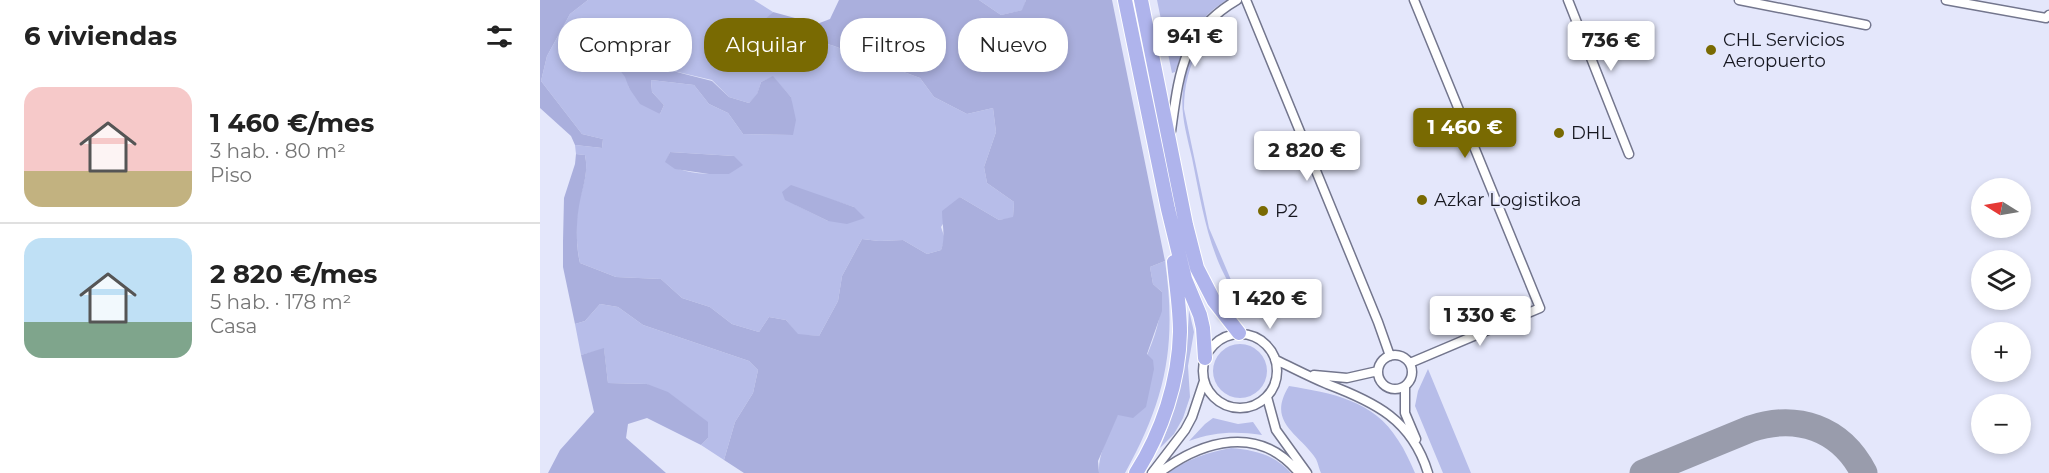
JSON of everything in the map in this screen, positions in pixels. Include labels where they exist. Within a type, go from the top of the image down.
[{"type":"highway","points":[[1125,0],[1168,209],[1185,279],[1203,328],[1205,358]]},
{"type":"highway","points":[[1141,0],[1186,225],[1197,268],[1214,301],[1239,333]]},
{"type":"highway","points":[[1136,473],[1150,449],[1163,416],[1177,362],[1180,333],[1179,312],[1168,209]]},
{"type":"street","points":[[1170,141],[1183,63],[1203,27],[1213,15],[1237,0]]},
{"type":"street","points":[[1246,0],[1390,356]]},
{"type":"street","points":[[1410,363],[1540,308],[1414,0]]},
{"type":"street","points":[[1568,0],[1629,154]]},
{"type":"street","points":[[1739,0],[1866,25]]},
{"type":"street","points":[[1946,0],[2046,18],[2049,15]]},
{"type":"street","points":[[1239,333],[1258,338],[1272,351],[1278,373],[1267,397],[1250,407],[1231,407],[1214,398],[1204,381],[1205,358],[1215,343],[1222,338],[1239,333]]},
{"type":"street","points":[[1405,387],[1399,389],[1386,387],[1378,377],[1378,370],[1384,359],[1390,356],[1401,356],[1410,363],[1412,376],[1405,387],[1405,413],[1428,473]]},
{"type":"street","points":[[1276,360],[1378,406],[1398,423],[1424,459]]},
{"type":"street","points":[[1303,373],[1347,378],[1378,370]]},
{"type":"street","points":[[1152,473],[1185,430],[1192,417],[1204,381]]},
{"type":"street","points":[[1267,397],[1276,430],[1307,473]]},
{"type":"street","points":[[1159,473],[1188,453],[1204,447],[1237,442],[1260,445],[1272,450],[1287,459],[1299,473]]},
{"type":"shaded area","points":[[540,0],[588,0],[568,18],[558,18],[558,36],[547,56],[541,81],[582,134],[603,139],[602,148],[575,145],[571,136],[540,108]]},
{"type":"shaded area","points":[[588,0],[754,0],[773,12],[768,18],[704,18],[704,72],[828,72],[828,44],[840,48],[840,72],[904,72],[920,78],[934,97],[967,114],[993,108],[996,132],[984,167],[987,183],[1014,202],[1013,218],[999,220],[960,197],[941,227],[945,239],[941,250],[927,254],[903,240],[862,239],[842,276],[838,301],[819,336],[798,335],[786,320],[769,317],[759,332],[732,324],[710,307],[682,298],[661,279],[616,277],[580,263],[577,220],[586,174],[586,162],[585,155],[576,154],[575,145],[602,148],[603,139],[582,134],[541,81],[547,56],[558,36],[558,72],[625,72],[629,88],[660,114],[664,105],[652,92],[651,80],[694,85],[709,104],[728,113],[743,134],[793,135],[791,97],[773,77],[761,82],[757,95],[749,103],[729,97],[712,80],[678,72],[692,72],[692,18],[568,18]],"holes":[[[670,152],[734,156],[729,174],[704,174],[688,172],[666,162]],[[832,200],[854,207],[828,221],[796,205]]]},
{"type":"shaded area","points":[[839,0],[979,0],[1001,15],[1022,10],[1026,0],[1112,0],[1165,261],[1150,267],[1153,284],[1162,292],[1162,311],[1147,354],[1153,360],[1154,369],[1146,407],[1133,418],[1118,415],[1098,461],[1099,473],[744,473],[724,460],[735,422],[753,393],[758,370],[749,361],[643,325],[618,307],[600,304],[585,321],[575,324],[563,267],[563,241],[564,198],[576,154],[585,155],[586,162],[586,174],[577,220],[580,263],[616,277],[661,279],[682,298],[710,307],[732,324],[759,332],[769,317],[786,320],[798,334],[819,336],[838,301],[842,276],[862,239],[903,240],[927,254],[941,250],[944,236],[942,211],[960,197],[999,220],[1013,217],[1014,202],[987,183],[984,167],[996,132],[993,108],[967,114],[934,97],[920,78],[904,72],[946,72],[946,18],[840,18],[840,48],[828,44],[828,20]]},
{"type":"shaded area","points":[[979,0],[1026,0],[1023,10],[1001,15]]},
{"type":"shaded area","points":[[1157,0],[1227,0],[1208,14],[1194,31],[1175,72],[1172,73]]},
{"type":"shaded area","points":[[773,12],[795,18],[766,18]]},
{"type":"shaded area","points":[[1220,19],[1221,38],[1200,46],[1193,61],[1186,84],[1184,109],[1209,228],[1234,287],[1246,308],[1224,274],[1216,256],[1204,218],[1182,107],[1190,60],[1199,42]]},
{"type":"shaded area","points":[[621,72],[677,72],[712,81],[729,97],[749,103],[757,94],[761,82],[773,76],[791,97],[796,120],[793,135],[743,134],[728,113],[709,104],[694,85],[651,80],[652,92],[664,105],[660,114],[640,104],[629,88]]},
{"type":"shaded area","points":[[670,152],[734,156],[743,165],[729,174],[709,174],[675,169],[665,162]]},
{"type":"shaded area","points":[[791,185],[854,207],[865,218],[847,224],[828,221],[785,200],[782,192]]},
{"type":"shaded area","points":[[1165,261],[1170,319],[1165,371],[1159,396],[1139,446],[1125,473],[1099,473],[1105,443],[1145,361],[1157,327],[1162,292],[1153,284],[1150,267]]},
{"type":"shaded area","points":[[600,304],[618,307],[643,325],[749,361],[758,370],[753,393],[735,422],[724,460],[701,445],[708,438],[647,384],[608,383],[604,349],[581,355],[575,324],[585,321]]},
{"type":"shaded area","points":[[1189,310],[1194,332],[1188,366],[1190,397],[1183,418],[1174,434],[1160,448],[1181,380]]},
{"type":"shaded area","points":[[1235,344],[1245,344],[1255,348],[1263,356],[1267,371],[1263,386],[1255,394],[1245,398],[1235,398],[1225,394],[1217,386],[1213,376],[1213,366],[1217,356],[1225,348]]},
{"type":"shaded area","points":[[604,348],[608,383],[647,384],[668,392],[708,422],[708,438],[701,445],[647,418],[628,424],[626,438],[666,473],[548,473],[560,450],[594,412],[581,355]]},
{"type":"shaded area","points":[[1428,369],[1471,473],[1443,473],[1415,406],[1418,391]]},
{"type":"shaded area","points":[[1289,386],[1336,396],[1364,407],[1388,426],[1415,473],[1321,473],[1316,459],[1283,419],[1281,409]]},
{"type":"shaded area","points":[[1213,418],[1238,424],[1253,422],[1262,435],[1225,433],[1189,441]]},
{"type":"shaded area","points":[[1231,448],[1264,455],[1278,462],[1291,473],[1168,473],[1198,457]]},
{"type":"taxiway","points":[[1643,473],[1750,429],[1767,424],[1784,423],[1801,424],[1830,435],[1843,445],[1864,473]]},
{"type":"place","name":"CHL Servicios Aeropuerto","points":[[1711,50]]},
{"type":"place","name":"DHL","points":[[1559,133]]},
{"type":"place","name":"Azkar Logistikoa","points":[[1422,200]]},
{"type":"place","name":"P2","points":[[1263,211]]}]
